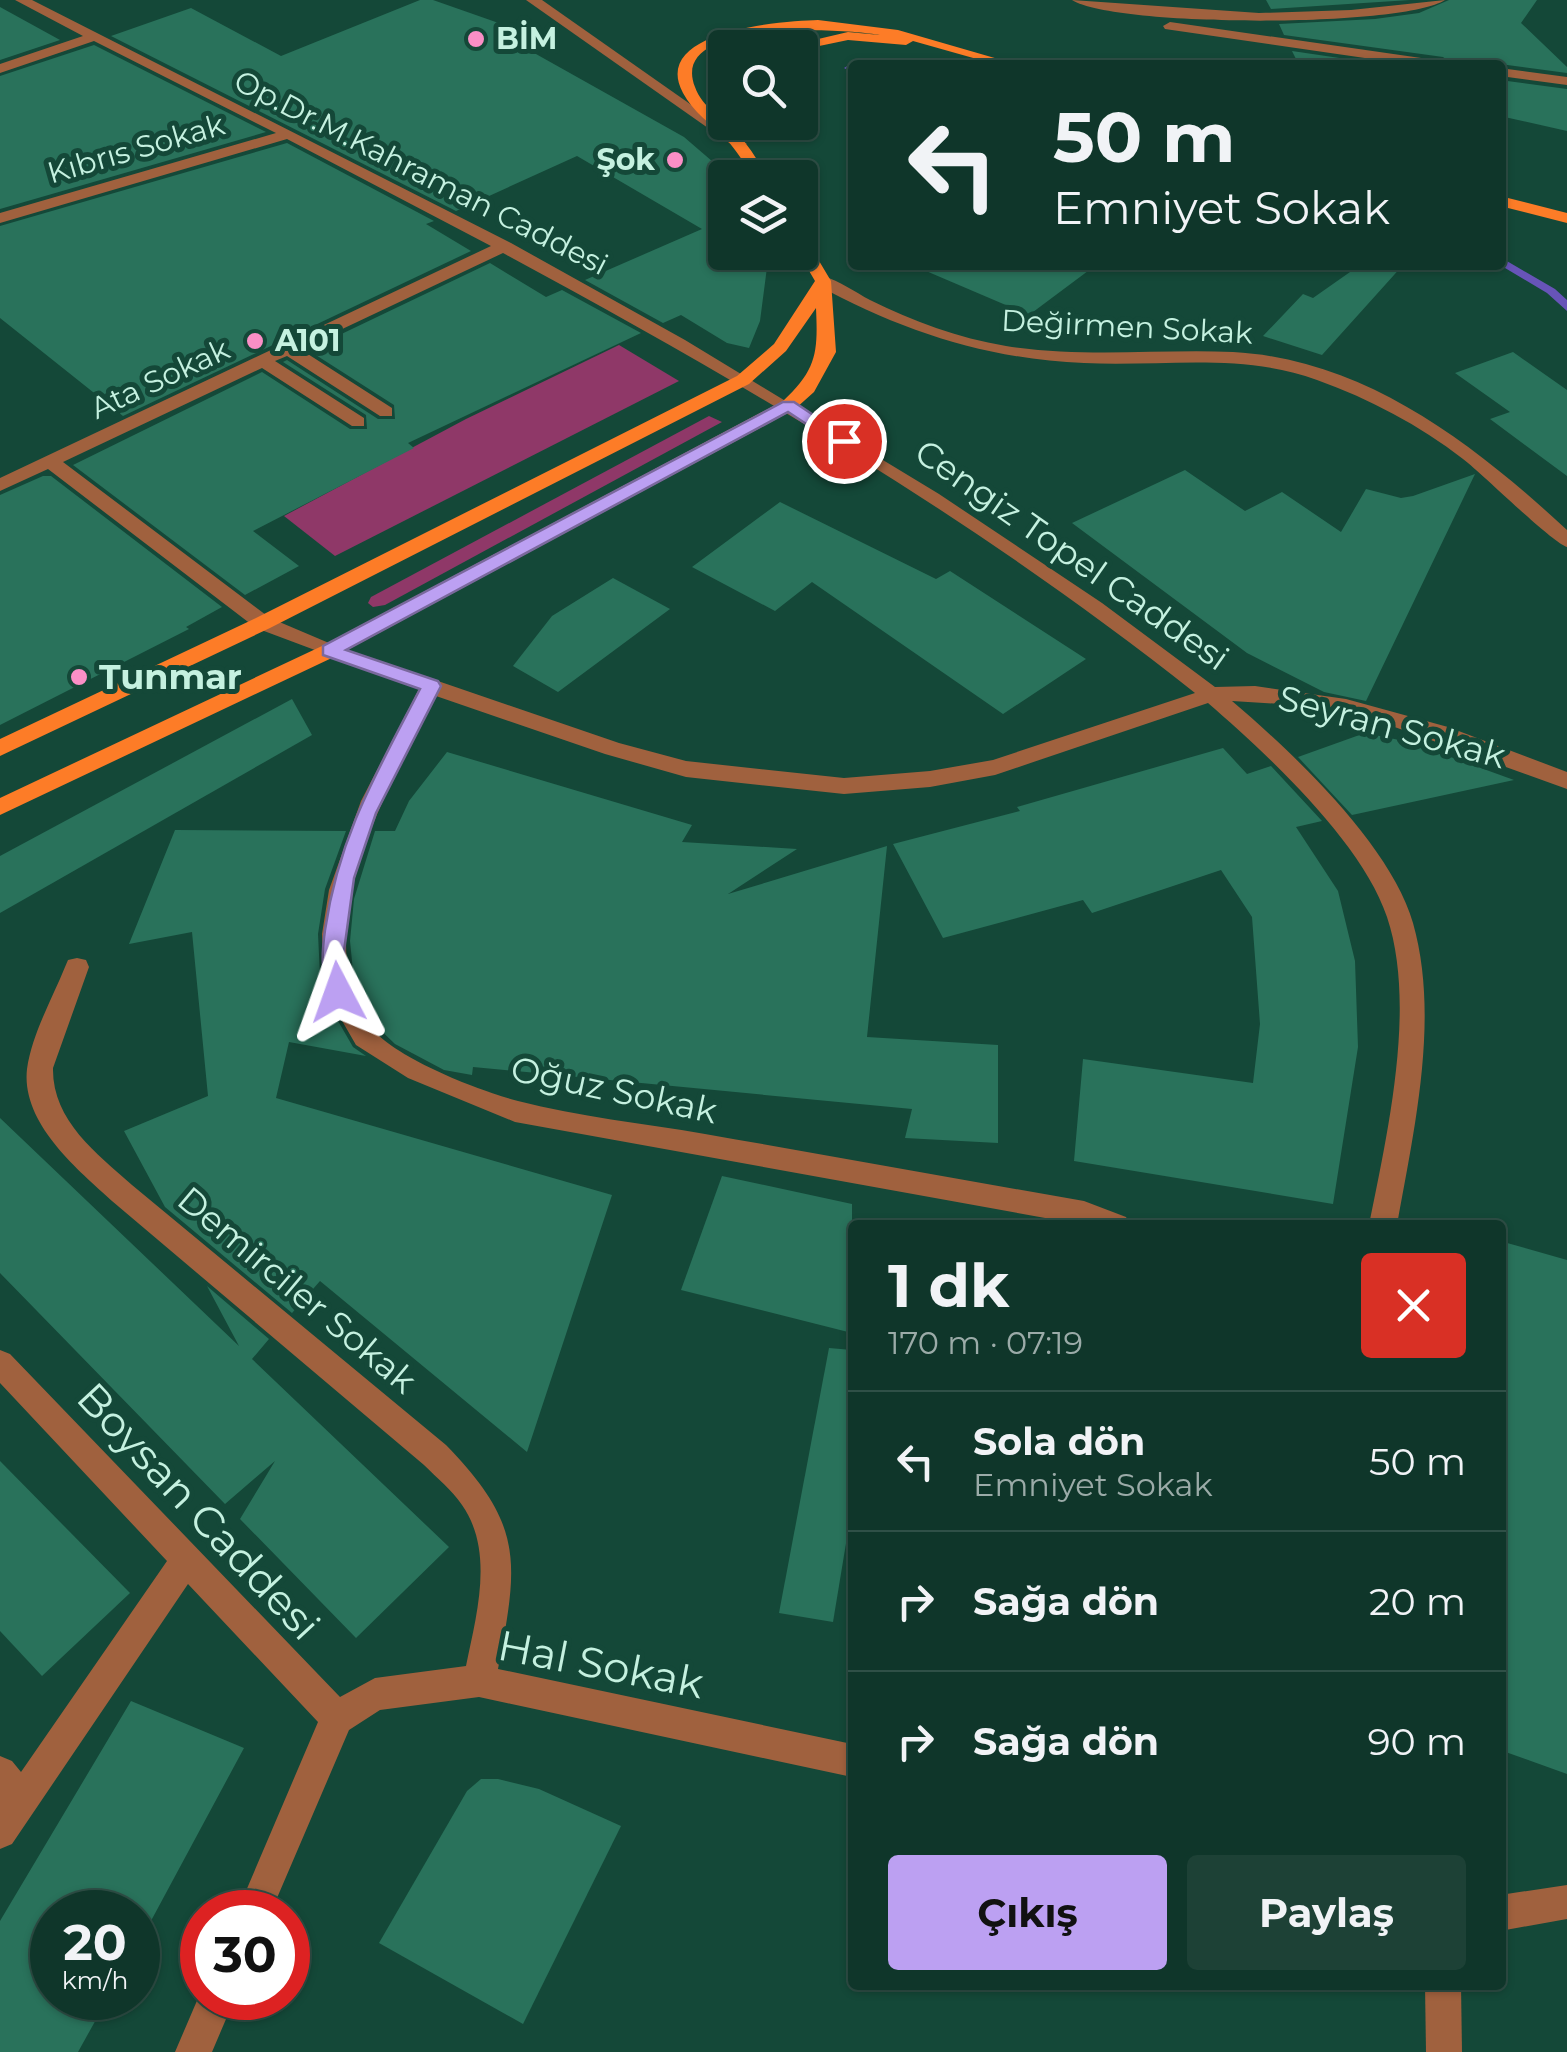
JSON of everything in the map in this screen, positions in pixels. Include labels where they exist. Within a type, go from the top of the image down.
[{"type":"main road","points":[[750,160],[740,144],[690,93],[685,80],[686,68],[695,54],[736,28],[803,13],[852,15],[904,28],[997,60]]},
{"type":"main road","points":[[818,42],[848,36],[966,50]]},
{"type":"main road","points":[[1506,203],[1567,218]]},
{"type":"main road","points":[[0,807],[329,651],[788,405],[808,388],[826,352],[823,282],[816,270]]},
{"type":"main road","points":[[0,748],[263,623],[743,380],[771,362],[786,344],[823,282]]},
{"type":"street","name":"Op.Dr.M.Kahraman Caddesi","points":[[22,0],[506,246],[788,405]]},
{"type":"street","points":[[532,0],[740,144]]},
{"type":"street","points":[[1079,0],[1134,9],[1278,15],[1403,9],[1438,0]]},
{"type":"street","points":[[1134,9],[1180,29],[1406,60]]},
{"type":"street","points":[[0,70],[96,36]]},
{"type":"street","points":[[1506,73],[1567,81]]},
{"type":"street","name":"Kıbrıs Sokak","points":[[0,218],[287,134]]},
{"type":"street","name":"Ata Sokak","points":[[0,485],[506,246]]},
{"type":"street","name":"Değirmen Sokak","points":[[823,282],[907,325],[942,339],[992,350],[1123,359],[1235,356],[1320,376],[1373,396],[1452,440],[1567,541]]},
{"type":"street","points":[[288,348],[386,412]]},
{"type":"street","points":[[263,361],[358,422]]},
{"type":"street","name":"Cengiz Topel Caddesi","points":[[788,405],[996,539],[1214,694],[1310,786],[1373,866],[1402,922],[1410,999],[1396,1152],[1384,1220]]},
{"type":"street","name":"Seyran Sokak","points":[[49,461],[263,623],[329,651],[613,749],[686,770],[844,786],[930,779],[995,767],[1214,694],[1288,694],[1500,752],[1567,781]]},
{"type":"street","name":"Oğuz Sokak","points":[[432,686],[366,813],[343,878],[333,951],[338,992],[363,1036],[433,1078],[514,1111],[1084,1213],[1103,1220]]},
{"type":"street","name":"Demirciler Sokak","points":[[76,966],[39,1072],[46,1107],[76,1151],[436,1456],[476,1500],[494,1539],[498,1577],[479,1681]]},
{"type":"street","name":"Boysan Caddesi","points":[[0,1363],[337,1718]]},
{"type":"street","points":[[0,1832],[188,1559]]},
{"type":"street","name":"Hal Sokak","points":[[337,1718],[375,1694],[479,1681],[848,1760]]},
{"type":"street","points":[[263,1890],[337,1718]]},
{"type":"street","points":[[0,1773],[24,1799]]},
{"type":"street","points":[[1506,1912],[1567,1902]]},
{"type":"street","points":[[1443,1990],[1444,2052]]},
{"type":"street","points":[[193,2052],[207,2020]]},
{"type":"shaded area","points":[[619,345],[679,381],[335,556],[284,516],[466,419]]},
{"type":"shaded area","points":[[709,416],[722,422],[385,605],[373,607],[368,603],[371,597]]},
{"type":"building","points":[[420,0],[433,0],[527,33],[511,40],[684,137],[711,160],[708,270],[767,270],[760,321],[749,348],[727,343],[681,315],[663,323],[585,280],[702,229],[577,156],[456,211],[111,36],[191,8],[281,56]]},
{"type":"building","points":[[1266,0],[1410,0],[1271,9]]},
{"type":"building","points":[[1449,0],[1537,0],[1521,23],[1567,67],[1567,73],[1506,65],[1506,60],[1447,60],[1284,35],[1279,24],[1419,13]]},
{"type":"building","points":[[0,7],[60,40],[0,60]]},
{"type":"building","points":[[94,45],[266,132],[0,209],[0,76]]},
{"type":"building","points":[[1292,51],[1353,60],[1296,60]]},
{"type":"building","points":[[1506,81],[1567,89],[1567,131],[1506,117]]},
{"type":"building","points":[[287,143],[434,221],[426,224],[471,251],[123,416],[0,318],[0,226]]},
{"type":"building","points":[[490,263],[546,297],[562,290],[641,333],[408,443],[414,448],[253,531],[299,566],[245,595],[73,465],[262,372],[350,429],[367,429],[366,415],[283,362],[287,360],[378,419],[395,419],[394,405],[308,350]]},
{"type":"building","points":[[924,270],[1089,270],[1029,315]]},
{"type":"building","points":[[1353,270],[1398,270],[1322,355],[1263,336],[1303,294],[1313,298]]},
{"type":"building","points":[[1513,352],[1567,390],[1567,476],[1490,419],[1510,412],[1455,373]]},
{"type":"building","points":[[1185,470],[1245,511],[1282,492],[1341,532],[1366,489],[1401,498],[1475,474],[1366,701],[1324,692],[1247,653],[1072,523]]},
{"type":"building","points":[[51,476],[222,607],[186,627],[189,629],[0,725],[0,495]]},
{"type":"building","points":[[780,502],[936,579],[950,571],[1086,659],[1003,714],[812,582],[775,611],[692,567]]},
{"type":"building","points":[[613,578],[670,609],[558,692],[513,666],[552,616]]},
{"type":"building","points":[[292,699],[312,735],[0,913],[0,856]]},
{"type":"building","points":[[1365,733],[1409,742],[1514,780],[1352,815],[1298,757]]},
{"type":"building","points":[[1223,748],[1247,774],[1271,766],[1322,821],[1296,827],[1338,891],[1355,961],[1358,1047],[1333,1204],[1074,1161],[1083,1059],[1253,1083],[1260,1024],[1252,917],[1221,870],[1092,913],[1083,900],[943,938],[893,844],[1020,811],[1017,807]]},
{"type":"building","points":[[447,752],[692,825],[682,842],[797,849],[728,894],[887,846],[867,1037],[998,1045],[998,1143],[905,1138],[912,1109],[473,1067],[472,1075],[444,1070],[395,1044],[369,1019],[354,981],[350,941],[354,899],[375,831],[395,831],[409,801]]},
{"type":"building","points":[[175,830],[346,831],[325,889],[318,934],[320,975],[334,1014],[353,1047],[366,1056],[289,1042],[276,1098],[612,1195],[527,1452],[320,1281],[292,1313],[165,1207],[124,1131],[208,1096],[192,932],[129,944]]},
{"type":"building","points":[[0,1118],[239,1346],[207,1286],[269,1339],[252,1359],[449,1547],[356,1638],[240,1519],[275,1461],[225,1504],[0,1273]]},
{"type":"building","points":[[722,1176],[852,1204],[852,1220],[848,1220],[848,1332],[681,1290]]},
{"type":"building","points":[[1506,1243],[1567,1260],[1567,1774],[1506,1752]]},
{"type":"building","points":[[829,1348],[848,1350],[848,1531],[833,1622],[779,1613]]},
{"type":"building","points":[[0,1461],[130,1593],[42,1676],[0,1631]]},
{"type":"building","points":[[131,1701],[244,1748],[160,1904],[160,1890],[30,1890],[30,2020],[96,2020],[78,2052],[0,2052],[0,1921]]},
{"type":"building","points":[[481,1779],[539,1789],[621,1826],[523,2024],[379,1943],[467,1791]]},
{"type":"waterway","points":[[1506,264],[1551,291],[1567,307]]},
{"type":"place","name":"BİM","points":[[476,39]]},
{"type":"place","name":"Şok","points":[[675,160]]},
{"type":"place","name":"A101","points":[[255,341]]},
{"type":"place","name":"Tunmar","points":[[79,677]]},
{"type":"route","points":[[338,992],[333,951],[343,878],[366,813],[432,686],[329,651],[788,405],[844,441]]}]
